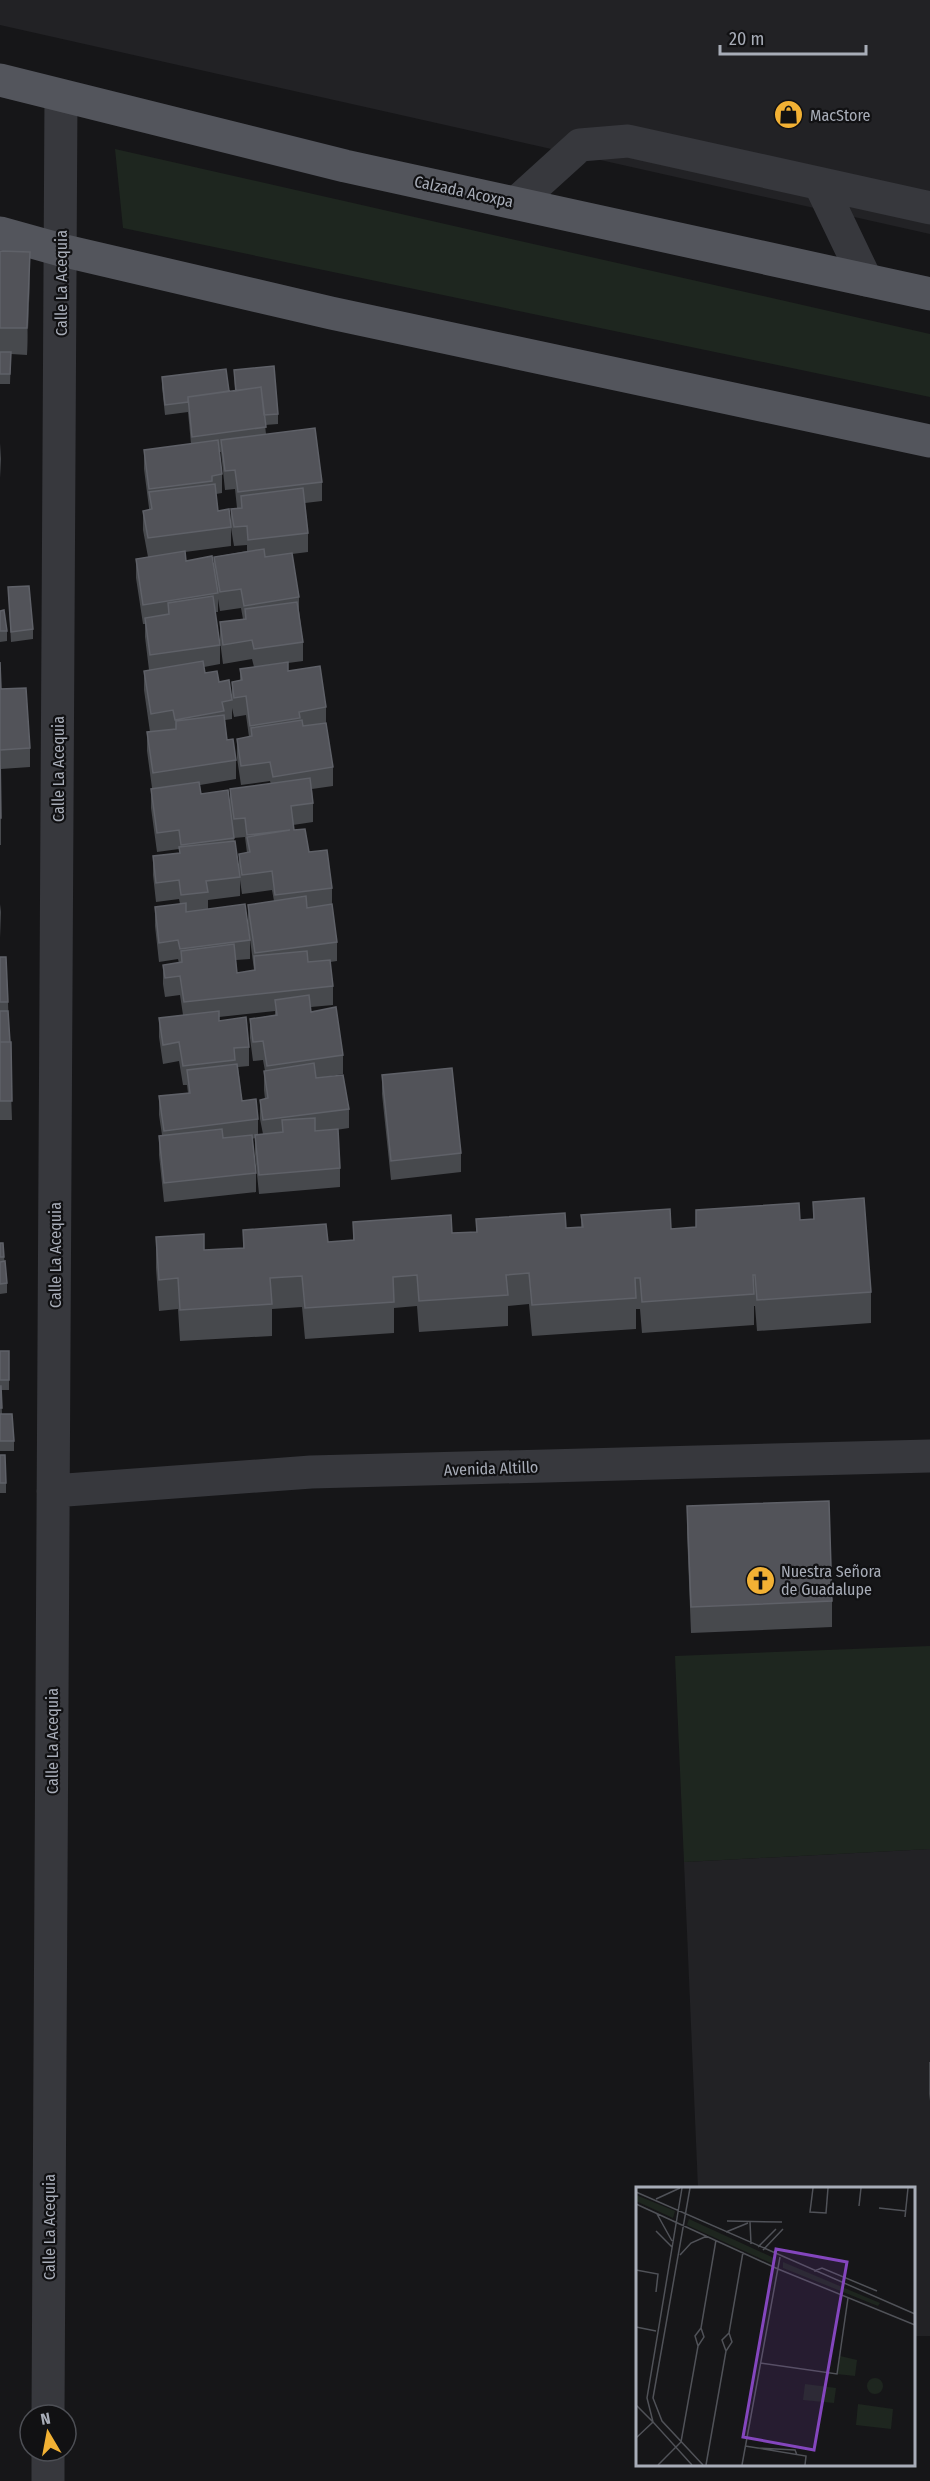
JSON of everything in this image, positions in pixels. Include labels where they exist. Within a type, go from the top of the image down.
[{"type":"main road","name":"Calzada Acoxpa","points":[[0,80],[184,124],[345,166],[930,294]]},
{"type":"main road","points":[[0,233],[61,250],[331,312],[930,441]]},
{"type":"street","name":"Calle La Acequia","points":[[48,2403],[61,96]]},
{"type":"street","points":[[516,203],[580,145],[628,141],[930,208]]},
{"type":"street","points":[[820,184],[866,280]]},
{"type":"street","name":"Avenida Altillo","points":[[53,1491],[311,1472],[930,1456]]},
{"type":"street","points":[[48,2463],[48,2481]]},
{"type":"shaded area","points":[[0,0],[930,0],[930,234],[0,25]]},
{"type":"shaded area","points":[[115,149],[930,334],[930,397],[123,228]]},
{"type":"shaded area","points":[[930,1646],[930,1849],[684,1862],[675,1656]]},
{"type":"shaded area","points":[[930,1849],[930,2336],[915,2336],[915,2187],[698,2187],[684,1862]]},
{"type":"building","points":[[0,251],[30,252],[27,328],[0,328]]},
{"type":"building","points":[[0,352],[11,352],[10,374],[0,374]]},
{"type":"building","points":[[274,366],[278,414],[264,415],[261,387],[236,391],[234,370]]},
{"type":"building","points":[[226,369],[229,391],[188,397],[188,402],[165,405],[162,377]]},
{"type":"building","points":[[261,387],[266,427],[192,437],[188,397]]},
{"type":"building","points":[[315,428],[322,482],[238,492],[235,470],[225,471],[221,440]]},
{"type":"building","points":[[218,440],[222,474],[212,476],[212,481],[149,489],[144,450]]},
{"type":"building","points":[[215,484],[218,511],[229,509],[231,527],[148,538],[143,511],[152,509],[149,492]]},
{"type":"building","points":[[303,488],[308,533],[248,540],[247,526],[234,527],[231,509],[242,508],[241,496]]},
{"type":"building","points":[[264,549],[265,557],[292,553],[299,597],[244,606],[241,589],[220,592],[214,557]]},
{"type":"building","points":[[185,551],[186,561],[212,556],[218,593],[143,605],[136,559]]},
{"type":"building","points":[[29,586],[33,629],[11,632],[8,587]]},
{"type":"building","points":[[213,596],[220,645],[150,655],[145,618],[169,614],[168,603]]},
{"type":"building","points":[[297,602],[303,642],[254,649],[252,640],[223,645],[220,622],[246,619],[245,609]]},
{"type":"building","points":[[4,610],[7,631],[0,631],[0,611]]},
{"type":"building","points":[[203,661],[205,673],[217,671],[219,682],[229,680],[232,700],[222,702],[224,711],[175,720],[173,710],[151,714],[144,671]]},
{"type":"building","points":[[288,662],[288,671],[320,666],[326,707],[299,712],[300,718],[250,726],[246,696],[234,698],[232,682],[242,680],[240,669]]},
{"type":"building","points":[[26,688],[30,748],[0,750],[0,689]]},
{"type":"building","points":[[224,715],[227,740],[233,739],[236,760],[153,773],[147,732],[176,729],[176,721]]},
{"type":"building","points":[[302,720],[303,726],[326,723],[333,767],[273,777],[270,762],[241,766],[237,739],[252,736],[251,728]]},
{"type":"building","points":[[0,749],[1,818],[0,818]]},
{"type":"building","points":[[310,778],[313,803],[291,806],[294,830],[305,829],[309,852],[327,850],[332,888],[275,895],[272,871],[242,875],[239,854],[250,852],[247,837],[290,830],[247,835],[245,818],[234,819],[230,789]]},
{"type":"building","points":[[199,782],[201,794],[228,790],[234,838],[181,845],[179,830],[157,833],[151,789]]},
{"type":"building","points":[[235,841],[240,877],[206,881],[208,892],[181,895],[179,880],[156,883],[153,856],[180,853],[179,847]]},
{"type":"building","points":[[306,896],[307,908],[332,904],[337,942],[255,953],[248,905]]},
{"type":"building","points":[[186,903],[186,912],[245,904],[250,940],[180,949],[178,940],[159,943],[155,907]]},
{"type":"building","points":[[234,944],[237,973],[255,970],[254,956],[307,951],[308,962],[330,960],[333,986],[184,1002],[180,976],[165,978],[163,965],[182,962],[181,951]]},
{"type":"building","points":[[0,957],[6,957],[8,1002],[0,1002]]},
{"type":"building","points":[[309,995],[311,1012],[336,1007],[343,1055],[267,1066],[263,1041],[253,1042],[250,1019],[277,1015],[275,1000]]},
{"type":"building","points":[[0,1011],[8,1011],[10,1042],[0,1042]]},
{"type":"building","points":[[219,1011],[219,1021],[246,1017],[249,1047],[234,1048],[235,1060],[183,1066],[179,1042],[163,1045],[159,1018]]},
{"type":"building","points":[[0,1042],[11,1042],[12,1101],[0,1101]]},
{"type":"building","points":[[314,1063],[316,1078],[343,1075],[349,1109],[263,1120],[260,1100],[268,1098],[264,1071]]},
{"type":"building","points":[[237,1064],[242,1101],[256,1099],[258,1119],[164,1131],[159,1096],[190,1093],[187,1070]]},
{"type":"building","points":[[452,1068],[461,1153],[391,1161],[382,1075]]},
{"type":"building","points":[[315,1118],[315,1131],[338,1129],[340,1168],[259,1175],[255,1135],[283,1132],[282,1120]]},
{"type":"building","points":[[222,1129],[223,1138],[252,1135],[256,1173],[164,1183],[159,1136]]},
{"type":"building","points":[[864,1198],[871,1292],[757,1300],[755,1275],[753,1275],[754,1294],[642,1302],[640,1278],[635,1278],[636,1298],[532,1305],[529,1273],[506,1275],[508,1295],[419,1301],[417,1275],[393,1277],[394,1302],[305,1308],[302,1276],[270,1278],[272,1304],[180,1310],[178,1278],[159,1280],[156,1237],[204,1234],[204,1250],[244,1248],[243,1230],[326,1224],[328,1242],[354,1240],[353,1222],[451,1215],[452,1233],[477,1232],[476,1219],[565,1213],[566,1228],[583,1227],[581,1215],[670,1209],[671,1229],[696,1227],[696,1210],[799,1203],[800,1220],[814,1219],[813,1202]]},
{"type":"building","points":[[0,1243],[3,1243],[4,1257],[0,1257]]},
{"type":"building","points":[[5,1261],[7,1283],[0,1284],[0,1262]]},
{"type":"building","points":[[0,1351],[9,1351],[9,1380],[0,1380]]},
{"type":"building","points":[[1,1386],[2,1408],[0,1408]]},
{"type":"building","points":[[0,1414],[12,1414],[14,1441],[0,1441]]},
{"type":"building","points":[[0,1455],[5,1455],[6,1483],[0,1483]]},
{"type":"building","name":"Nuestra Señora de Guadalupe","points":[[829,1501],[832,1601],[691,1607],[687,1506]]},
{"type":"place","name":"MacStore","points":[[789,115]]},
{"type":"place","name":"Nuestra Señora de Guadalupe","points":[[760,1580]]}]
